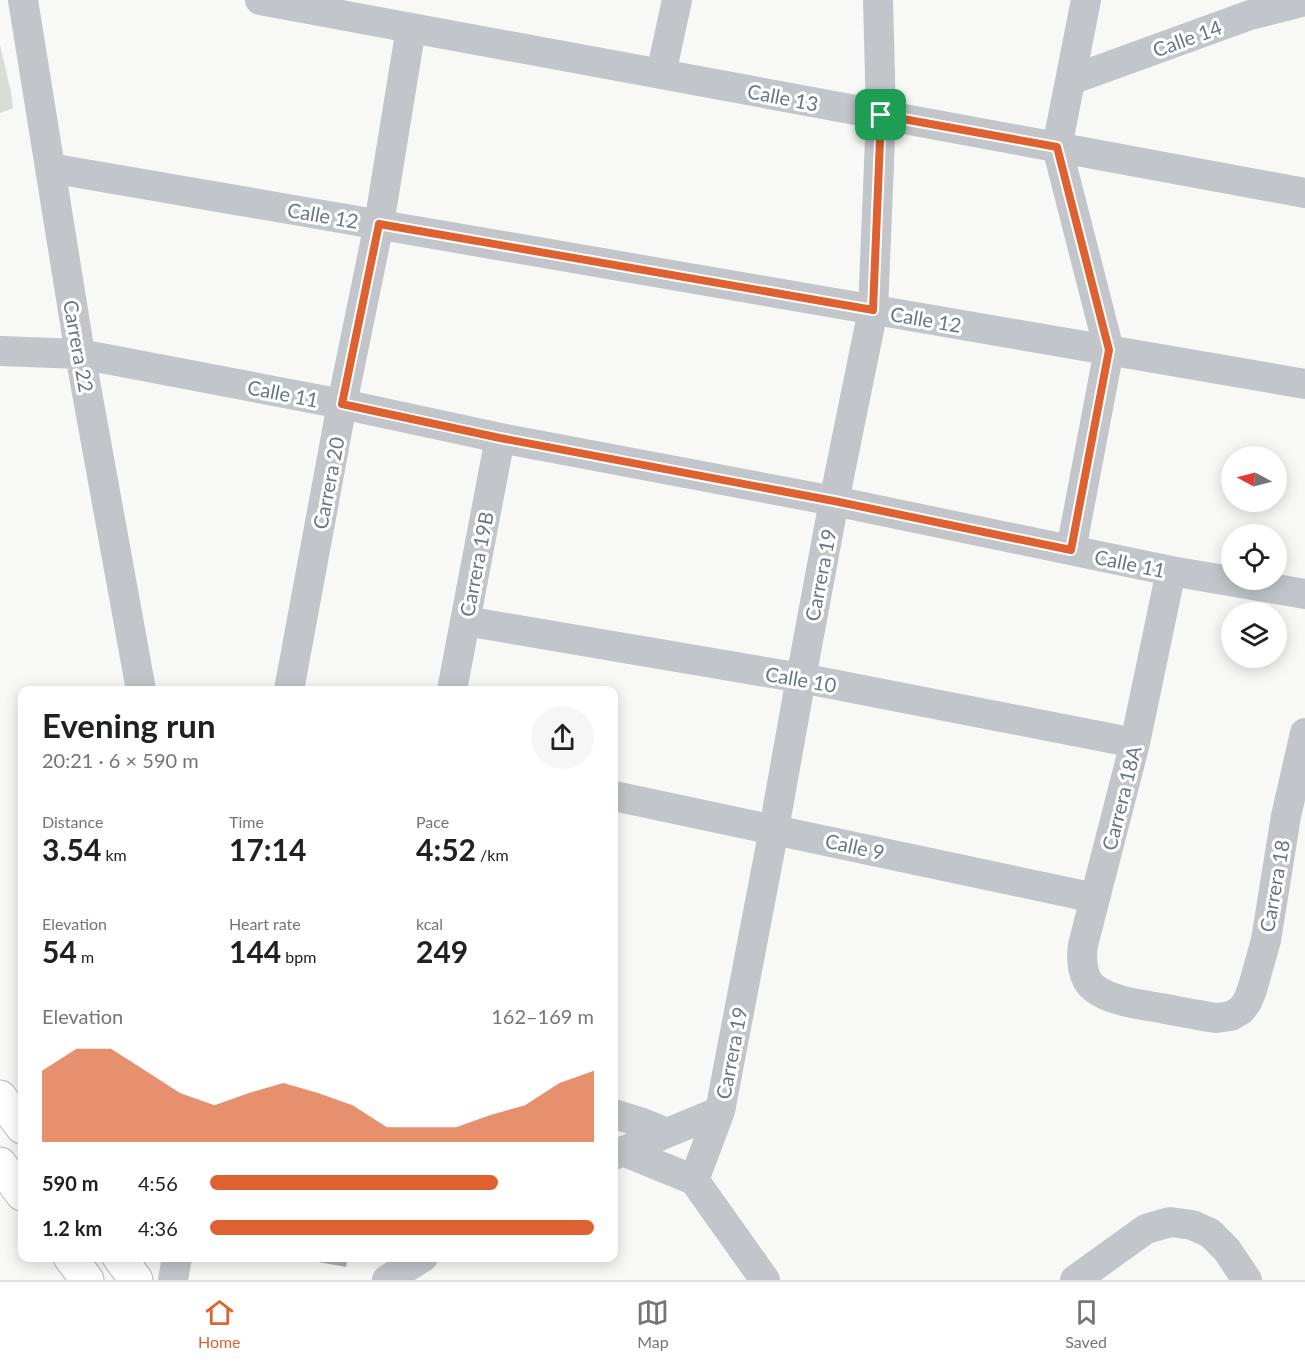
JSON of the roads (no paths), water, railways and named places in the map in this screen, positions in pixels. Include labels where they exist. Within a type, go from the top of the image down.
[{"type":"main road","points":[[0,1097],[18,1122]]},
{"type":"main road","points":[[0,1164],[18,1189]]},
{"type":"main road","points":[[74,1262],[87,1280]]},
{"type":"main road","points":[[123,1262],[136,1280]]},
{"type":"street","name":"Carrera 22","points":[[23,0],[80,354],[140,686]]},
{"type":"street","name":"Calle 13","points":[[260,0],[1305,193]]},
{"type":"street","points":[[661,74],[677,0]]},
{"type":"street","name":"Carrera 19","points":[[694,1180],[720,1111],[834,501],[873,310],[881,115],[878,0]]},
{"type":"street","points":[[1071,550],[1109,350],[1057,147],[1086,0]]},
{"type":"street","name":"Calle 14","points":[[1071,80],[1250,15],[1305,2]]},
{"type":"street","name":"Carrera 20","points":[[290,686],[342,404],[379,224],[411,28]]},
{"type":"street","name":"Calle 12","points":[[50,168],[1305,384]]},
{"type":"street","name":"Calle 11","points":[[0,351],[80,354],[342,404],[500,438],[834,501],[1171,572],[1305,594]]},
{"type":"street","name":"Carrera 19B","points":[[453,686],[500,438]]},
{"type":"street","name":"Carrera 18A","points":[[1124,1002],[1093,988],[1082,964],[1083,945],[1135,743],[1171,572]]},
{"type":"street","name":"Calle 10","points":[[465,621],[801,678],[1135,743]]},
{"type":"street","name":"Carrera 18","points":[[1124,1002],[1216,1018],[1231,1016],[1241,1010],[1247,1002],[1266,940],[1296,818],[1305,733]]},
{"type":"street","name":"Calle 9","points":[[618,797],[1095,898]]},
{"type":"street","points":[[618,1153],[720,1111]]},
{"type":"street","points":[[618,1115],[667,1133]]},
{"type":"street","points":[[618,1153],[694,1180],[765,1280]]},
{"type":"street","points":[[1075,1280],[1146,1229],[1170,1222],[1192,1224],[1210,1233],[1227,1250],[1247,1280]]},
{"type":"street","points":[[173,1280],[176,1262]]},
{"type":"street","points":[[387,1280],[415,1262]]}]
